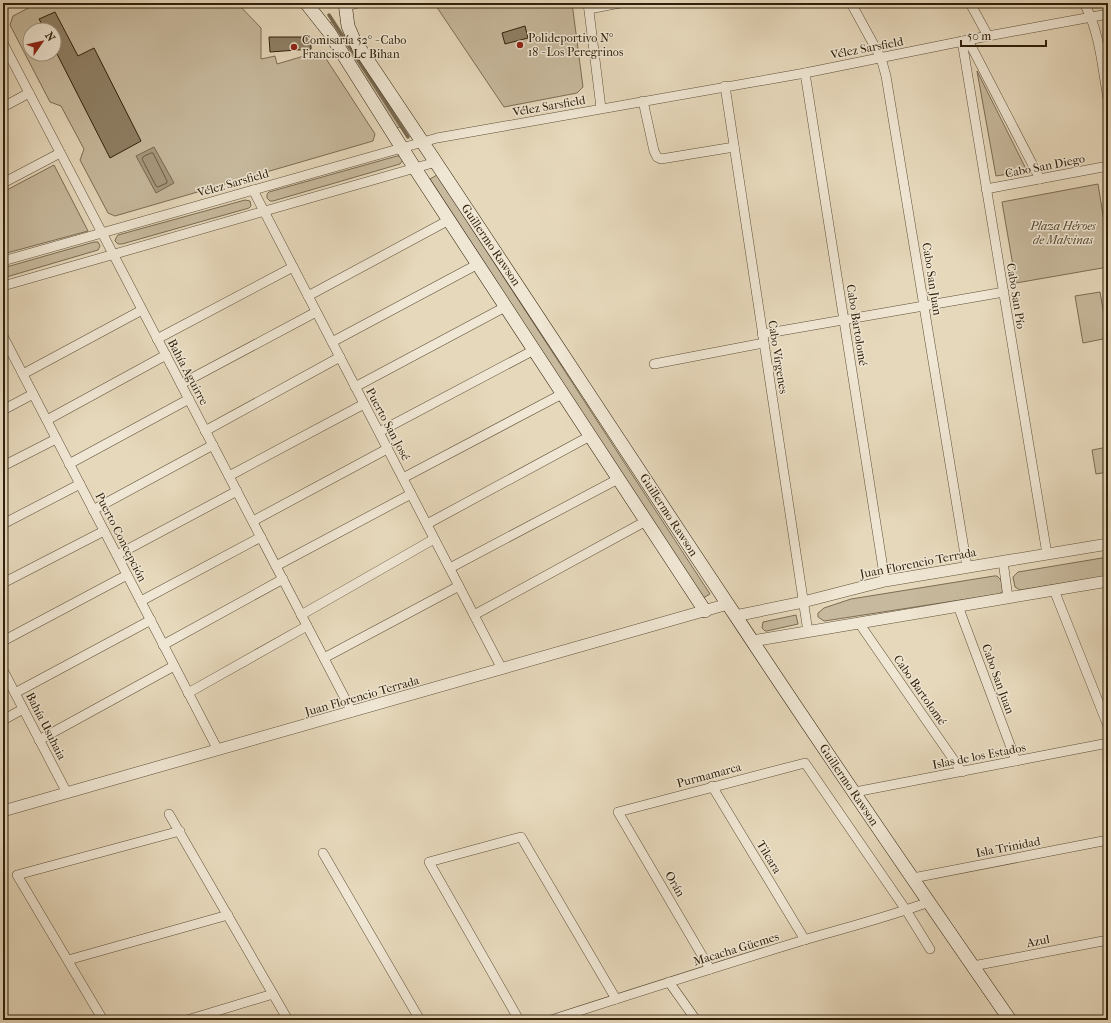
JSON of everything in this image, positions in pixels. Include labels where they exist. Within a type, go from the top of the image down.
[{"type":"main road","name":"Guillermo Rawson","points":[[306,3],[329,32],[414,167],[705,611]]},
{"type":"main road","name":"Guillermo Rawson","points":[[349,4],[348,26],[354,40],[423,142],[735,616],[1010,1020]]},
{"type":"street","points":[[601,108],[588,6],[620,3]]},
{"type":"street","name":"Cabo San Juan","points":[[851,3],[881,58],[886,76],[967,567]]},
{"type":"street","points":[[970,3],[988,36]]},
{"type":"street","points":[[1084,3],[1092,17],[1097,32],[1108,99]]},
{"type":"street","name":"Vélez Sarsfield","points":[[3,261],[455,134],[805,72],[965,40],[1108,14]]},
{"type":"street","points":[[965,40],[1040,179]]},
{"type":"street","name":"Cabo San Pío","points":[[965,40],[986,189],[1047,554]]},
{"type":"street","name":"Bahía Aguirre","points":[[4,46],[352,712]]},
{"type":"street","name":"Cabo Bartolomé","points":[[805,72],[885,581]]},
{"type":"street","name":"Cabo Vírgenes","points":[[725,86],[808,632]]},
{"type":"street","points":[[3,107],[29,93]]},
{"type":"street","points":[[643,101],[654,151],[657,157],[662,159],[734,147]]},
{"type":"street","points":[[3,183],[60,153]]},
{"type":"street","points":[[3,286],[414,167],[436,162]]},
{"type":"street","name":"Cabo San Diego","points":[[986,189],[1108,166]]},
{"type":"street","name":"Puerto San José","points":[[253,190],[502,669]]},
{"type":"street","points":[[308,296],[449,220]]},
{"type":"street","points":[[332,342],[478,264]]},
{"type":"street","points":[[157,339],[292,267]]},
{"type":"street","points":[[762,334],[1004,292]]},
{"type":"street","points":[[355,387],[506,307]]},
{"type":"street","points":[[23,374],[142,310]]},
{"type":"street","points":[[181,384],[316,312]]},
{"type":"street","name":"Puerto Concepción","points":[[3,336],[6,349],[23,374],[218,750]]},
{"type":"street","points":[[654,364],[764,344]]},
{"type":"street","points":[[378,432],[534,350]]},
{"type":"street","points":[[47,420],[166,355]]},
{"type":"street","points":[[205,431],[340,357]]},
{"type":"street","points":[[3,410],[33,394]]},
{"type":"street","points":[[403,478],[562,394]]},
{"type":"street","points":[[69,464],[189,399]]},
{"type":"street","points":[[229,476],[364,404]]},
{"type":"street","points":[[427,524],[590,436]]},
{"type":"street","points":[[3,466],[56,439]]},
{"type":"street","points":[[93,510],[212,445]]},
{"type":"street","points":[[253,522],[388,449]]},
{"type":"street","points":[[450,568],[618,479]]},
{"type":"street","points":[[3,524],[80,484]]},
{"type":"street","points":[[117,555],[237,491]]},
{"type":"street","points":[[276,566],[411,494]]},
{"type":"street","points":[[474,615],[646,521]]},
{"type":"street","points":[[3,583],[104,531]]},
{"type":"street","points":[[141,601],[261,537]]},
{"type":"street","points":[[301,614],[434,539]]},
{"type":"street","name":"Juan Florencio Terrada","points":[[735,616],[803,602],[885,581],[1108,544]]},
{"type":"street","points":[[1003,561],[1008,598]]},
{"type":"street","points":[[3,641],[127,575]]},
{"type":"street","points":[[163,645],[283,579]]},
{"type":"street","points":[[752,641],[1108,581]]},
{"type":"street","points":[[324,658],[459,586]]},
{"type":"street","points":[[1054,590],[1108,726]]},
{"type":"street","name":"Juan Florencio Terrada","points":[[3,811],[728,604]]},
{"type":"street","name":"Cabo San Juan","points":[[958,606],[1016,761]]},
{"type":"street","points":[[15,693],[150,620]]},
{"type":"street","name":"Cabo Bartolomé","points":[[859,623],[962,772]]},
{"type":"street","points":[[188,693],[307,626]]},
{"type":"street","points":[[39,740],[174,666]]},
{"type":"street","name":"Bahía Usuhaia","points":[[3,670],[67,793]]},
{"type":"street","points":[[3,720],[23,709]]},
{"type":"street","name":"Islas de los Estados","points":[[855,792],[1108,743]]},
{"type":"street","name":"Purmamarca","points":[[618,812],[712,786],[805,763],[906,910]]},
{"type":"street","name":"Tilcara","points":[[712,786],[805,940]]},
{"type":"street","name":"Orán","points":[[618,812],[710,969]]},
{"type":"street","points":[[169,814],[288,1020]]},
{"type":"street","points":[[103,1020],[17,875],[180,831]]},
{"type":"street","points":[[519,1020],[430,862],[521,837],[616,999]]},
{"type":"street","name":"Isla Trinidad","points":[[913,878],[1108,840]]},
{"type":"street","points":[[323,853],[420,1020]]},
{"type":"street","name":"Macacha Güemes","points":[[551,1020],[710,969],[929,902]]},
{"type":"street","points":[[906,910],[930,949]]},
{"type":"street","points":[[68,960],[228,915]]},
{"type":"street","name":"Azul","points":[[973,966],[1108,940]]},
{"type":"street","points":[[670,982],[696,1020]]},
{"type":"street","points":[[187,1020],[273,994]]},
{"type":"green space","points":[[38,3],[237,3],[261,28],[261,59],[275,56],[277,64],[321,51],[375,134],[373,141],[115,216],[108,213],[80,160],[84,149],[61,106],[50,102],[29,62],[62,62],[62,22],[22,22],[22,48],[10,25],[13,16]]},
{"type":"green space","name":"Polideportivo N° 18 - Los Peregrinos","points":[[434,3],[572,3],[583,87],[577,93],[504,107]]},
{"type":"green space","points":[[331,22],[334,23],[401,126],[396,129],[329,26]]},
{"type":"green space","points":[[977,71],[1027,171],[996,176]]},
{"type":"green space","points":[[400,156],[403,160],[400,164],[273,201],[270,201],[267,198],[267,194],[269,192]]},
{"type":"green space","points":[[54,165],[88,231],[3,254],[3,192]]},
{"type":"green space","points":[[437,175],[710,594],[703,598],[430,179]]},
{"type":"green space","name":"Plaza Héroes de Malvinas","points":[[1098,184],[1108,246],[1108,267],[1016,283],[1002,202]]},
{"type":"green space","points":[[245,200],[250,201],[251,206],[249,208],[122,244],[118,244],[115,241],[118,235]]},
{"type":"green space","points":[[98,242],[100,246],[98,250],[3,278],[3,268]]},
{"type":"green space","points":[[1100,292],[1108,338],[1083,343],[1075,296]]},
{"type":"green space","points":[[1108,447],[1108,472],[1096,474],[1092,450]]},
{"type":"green space","points":[[1108,557],[1108,576],[1020,590],[1015,587],[1013,577],[1018,572]]},
{"type":"green space","points":[[997,576],[1001,580],[1003,591],[999,594],[824,621],[818,617],[818,613],[824,608],[851,599]]},
{"type":"green space","points":[[796,615],[798,624],[767,631],[762,628],[763,622]]},
{"type":"water","points":[[154,147],[174,183],[156,193],[136,156]]},
{"type":"building","points":[[55,12],[60,22],[41,22],[39,19]]},
{"type":"building","points":[[62,25],[78,56],[94,48],[141,141],[110,158],[61,62]]},
{"type":"building","points":[[525,26],[528,38],[505,44],[502,33]]},
{"type":"building","points":[[269,37],[311,37],[311,49],[270,52]]},
{"type":"waterway","points":[[329,15],[408,137]]},
{"type":"place","name":"Polideportivo N° 18 - Los Peregrinos","points":[[520,45]]},
{"type":"place","name":"Comisaría 52° - Cabo Francisco Le Bihan","points":[[294,47]]}]
